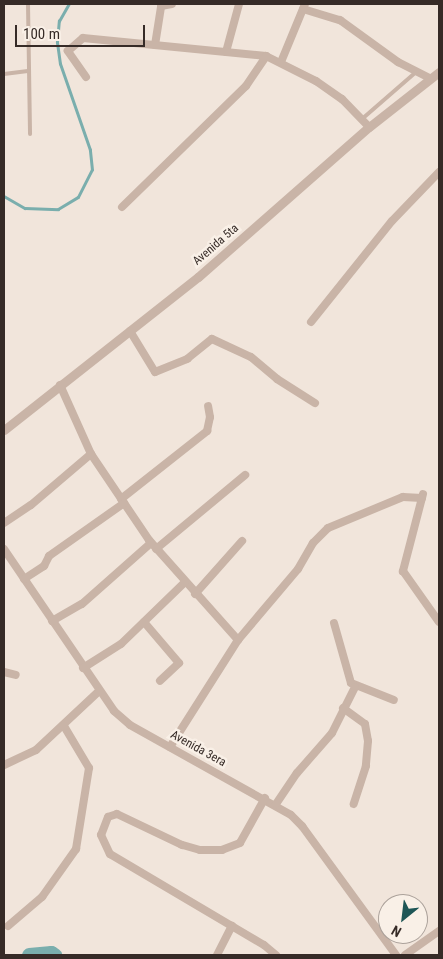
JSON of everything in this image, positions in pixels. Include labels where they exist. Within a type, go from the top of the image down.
[{"type":"street","points":[[155,45],[161,6],[172,4]]},
{"type":"street","points":[[226,52],[239,4]]},
{"type":"street","points":[[280,62],[304,6],[340,20],[416,72],[431,79]]},
{"type":"street","points":[[86,77],[68,51],[83,38],[266,56],[316,81],[370,126]]},
{"type":"street","points":[[122,207],[246,86],[266,56]]},
{"type":"street","name":"Avenida 5ta","points":[[4,430],[198,277],[370,126],[439,72]]},
{"type":"street","points":[[311,322],[392,221],[439,172]]},
{"type":"street","points":[[130,331],[155,372],[187,359],[212,339],[251,357],[277,379],[315,403]]},
{"type":"street","points":[[60,385],[91,454],[122,501],[154,546],[238,640]]},
{"type":"street","points":[[24,579],[44,566],[49,556],[122,501],[207,431],[210,417],[208,406]]},
{"type":"street","points":[[4,523],[31,505],[91,454]]},
{"type":"street","points":[[52,621],[82,604],[245,474]]},
{"type":"street","points":[[170,747],[238,640],[298,569],[313,542],[328,528],[403,497],[422,496],[403,571],[439,622]]},
{"type":"street","points":[[195,594],[242,541]]},
{"type":"street","name":"Avenida 3era","points":[[4,549],[83,668],[121,719],[266,798],[302,826],[396,955]]},
{"type":"street","points":[[83,668],[121,644],[185,582]]},
{"type":"street","points":[[144,622],[179,664],[160,682]]},
{"type":"street","points":[[334,623],[339,646],[355,687]]},
{"type":"street","points":[[4,672],[16,675]]},
{"type":"street","points":[[355,687],[394,700]]},
{"type":"street","points":[[276,804],[297,772],[332,734],[343,708],[355,687]]},
{"type":"street","points":[[4,765],[36,750],[64,726],[99,691]]},
{"type":"street","points":[[343,708],[364,724],[368,741],[366,766],[354,804]]},
{"type":"street","points":[[8,926],[42,897],[76,849],[89,768],[64,726]]},
{"type":"street","points":[[266,798],[240,843],[222,850],[200,850],[182,845],[118,814],[108,817],[103,827],[103,844],[110,854],[232,926],[276,955]]},
{"type":"street","points":[[217,955],[232,926]]},
{"type":"street","points":[[405,955],[439,931]]},
{"type":"lane","points":[[28,4],[30,134]]},
{"type":"lane","points":[[4,74],[28,71]]},
{"type":"lane","points":[[362,119],[416,72]]},
{"type":"waterway","points":[[4,196],[25,208],[58,209],[78,197],[92,170],[90,150],[60,64],[57,42],[59,21],[69,4]]},
{"type":"waterway","points":[[29,955],[51,953],[54,955]]}]
